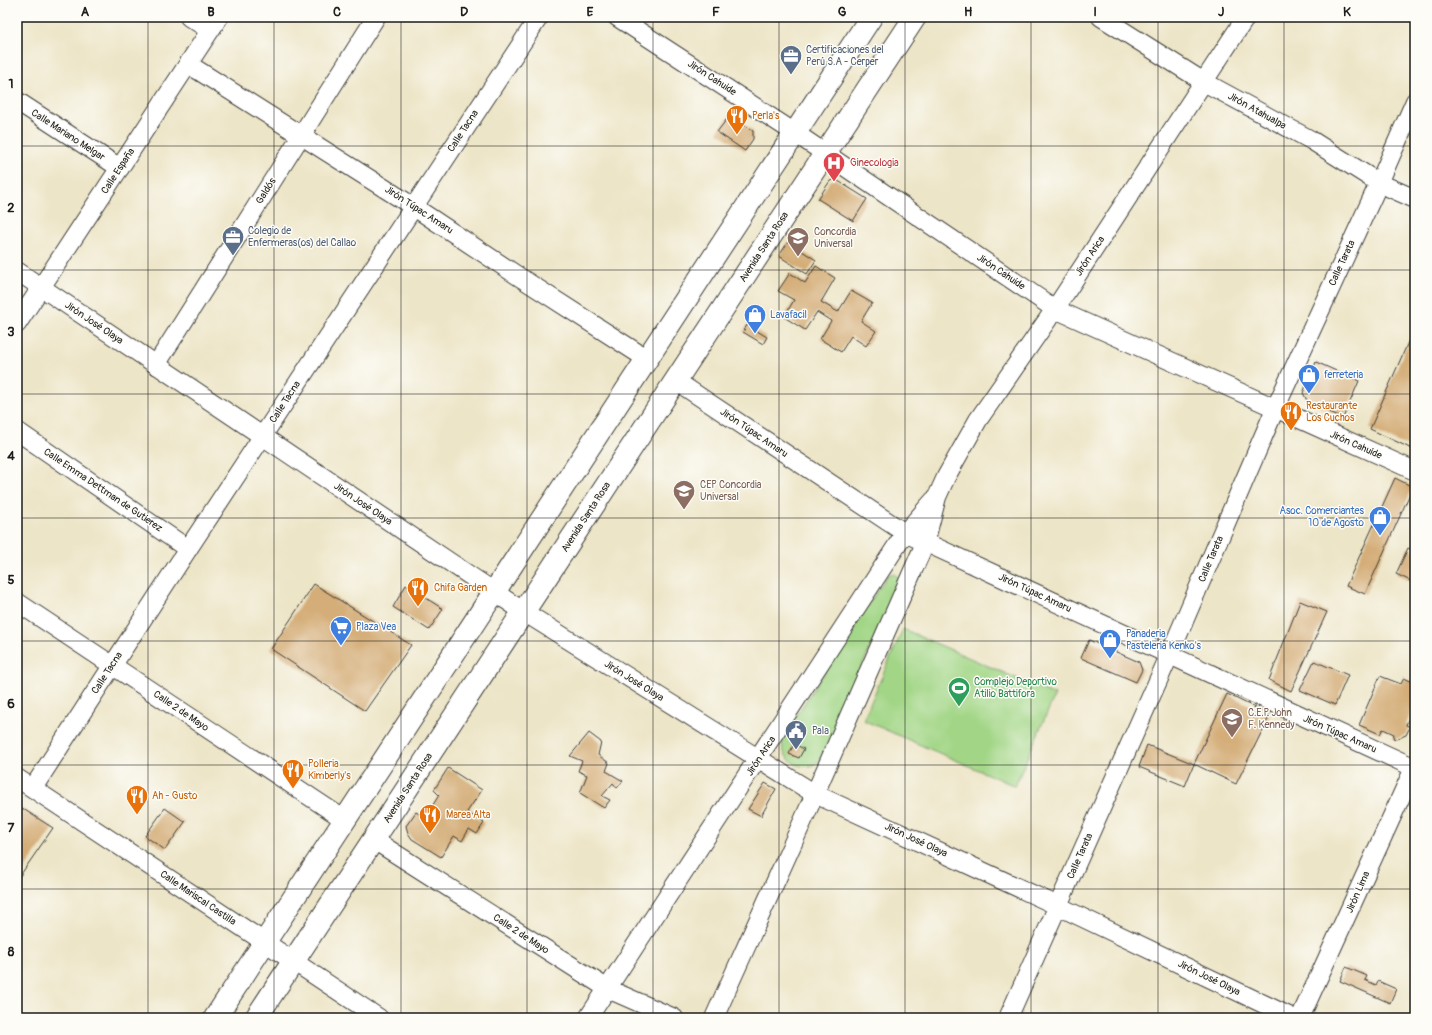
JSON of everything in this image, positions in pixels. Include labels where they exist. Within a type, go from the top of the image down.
[{"type":"main road","points":[[215,1018],[871,17]]},
{"type":"main road","name":"Avenida Santa Rosa","points":[[256,1018],[916,17]]},
{"type":"street","points":[[189,17],[214,24]]},
{"type":"street","name":"Galdós","points":[[156,365],[376,17]]},
{"type":"street","name":"Calle Tacna","points":[[33,788],[188,549],[539,17]]},
{"type":"street","name":"Jirón Cahuide","points":[[617,17],[795,133],[1055,309],[1415,471]]},
{"type":"street","name":"Jirón Atahualpa","points":[[1101,17],[1204,82],[1311,140],[1379,183],[1415,199]]},
{"type":"street","name":"Jirón Arica","points":[[714,1018],[926,543],[937,497],[946,477],[978,420],[1055,309],[1246,17]]},
{"type":"street","name":"Calle España","points":[[17,324],[214,24]]},
{"type":"street","name":"Jirón Túpac Amaru","points":[[188,64],[302,135],[647,359]]},
{"type":"street","name":"Calle Mariano Melgar","points":[[17,101],[120,168]]},
{"type":"street","name":"Calle Tarata","points":[[1008,1018],[1169,656],[1275,409],[1415,101]]},
{"type":"street","name":"Jirón José Olaya","points":[[17,271],[524,612],[815,794],[1058,906],[1293,1018]]},
{"type":"street","name":"Jirón Túpac Amaru","points":[[676,380],[905,533],[1169,656],[1415,767]]},
{"type":"street","name":"Calle Emma Dettman de Gutierez","points":[[17,431],[188,549]]},
{"type":"street","name":"Jirón Arica","points":[[588,1018],[905,533],[937,497]]},
{"type":"street","name":"Calle 2 de Mayo","points":[[17,602],[345,820]]},
{"type":"street","name":"Jirón Lima","points":[[1300,1018],[1415,767]]},
{"type":"street","name":"Calle Mariscal Castilla","points":[[17,778],[379,1018]]},
{"type":"street","name":"Calle 2 de Mayo","points":[[374,840],[608,989],[674,1018]]},
{"type":"green space","points":[[893,573],[899,578],[900,581],[821,759],[807,767],[793,763],[784,752],[782,744],[783,736],[887,576]]},
{"type":"green space","name":"Complejo Deportivo Atilio Battifora","points":[[903,629],[1055,695],[1015,786],[863,720]]},
{"type":"building","name":"Perla's","points":[[730,115],[753,131],[753,139],[745,151],[717,132]]},
{"type":"building","points":[[835,179],[867,199],[853,221],[818,199],[830,181]]},
{"type":"building","name":"Concordia Universal","points":[[788,242],[816,260],[807,274],[779,256]]},
{"type":"building","points":[[816,266],[835,278],[821,302],[838,312],[851,291],[872,303],[861,321],[876,331],[866,346],[851,336],[841,352],[820,339],[831,321],[817,312],[805,330],[784,317],[794,300],[778,291],[790,273],[805,283]]},
{"type":"building","name":"Lavafacil","points":[[747,325],[767,337],[763,344],[743,332]]},
{"type":"building","points":[[1413,331],[1415,332],[1415,441],[1412,449],[1370,429]]},
{"type":"building","points":[[1316,362],[1359,381],[1343,418],[1308,402],[1303,393]]},
{"type":"building","name":"Asoc. Comerciantes 10 de Agosto","points":[[1395,478],[1413,487],[1365,594],[1346,586]]},
{"type":"building","points":[[1408,548],[1415,551],[1415,583],[1396,574]]},
{"type":"building","name":"Plaza Vea","points":[[314,584],[411,645],[365,711],[271,649]]},
{"type":"building","name":"Chifa Garden","points":[[406,585],[443,609],[429,630],[393,607]]},
{"type":"building","points":[[1300,601],[1327,612],[1291,691],[1269,680]]},
{"type":"building","name":"Panaderia Pasteleria Kenko's","points":[[1089,640],[1139,662],[1142,670],[1136,682],[1081,658]]},
{"type":"building","points":[[1314,661],[1348,675],[1335,705],[1300,690]]},
{"type":"building","points":[[1380,676],[1401,684],[1404,678],[1415,683],[1415,703],[1406,725],[1410,727],[1406,735],[1396,739],[1393,738],[1394,734],[1383,729],[1380,734],[1359,725]]},
{"type":"building","name":"C.E.P. John F. Kennedy","points":[[1227,694],[1270,715],[1236,784],[1194,764]]},
{"type":"building","points":[[589,733],[601,742],[598,755],[609,763],[606,771],[623,781],[617,788],[613,783],[602,796],[610,800],[604,808],[580,793],[587,775],[578,771],[582,761],[570,756]]},
{"type":"building","name":"Pala","points":[[794,744],[804,749],[799,758],[789,754]]},
{"type":"building","points":[[1147,745],[1194,764],[1185,786],[1139,767]]},
{"type":"building","points":[[448,768],[482,790],[467,812],[484,823],[477,834],[469,829],[462,841],[454,836],[441,857],[412,839],[406,826],[416,812],[425,818],[439,795],[434,790]]},
{"type":"building","points":[[765,783],[776,789],[761,816],[748,809]]},
{"type":"building","points":[[17,805],[53,828],[17,880]]},
{"type":"building","points":[[165,808],[185,822],[165,850],[145,836]]},
{"type":"building","points":[[1346,967],[1367,976],[1365,980],[1376,985],[1378,981],[1396,989],[1390,1003],[1340,981]]},
{"type":"place","name":"Certificaciones del Perú S.A - Cerper","points":[[791,76]]},
{"type":"place","name":"Perla's","points":[[737,136]]},
{"type":"place","name":"Ginecologia","points":[[834,182]]},
{"type":"place","name":"Colegio de Enfermeras(os) del Callao","points":[[233,256]]},
{"type":"place","name":"Concordia Universal","points":[[798,258]]},
{"type":"place","name":"Lavafacil","points":[[755,334]]},
{"type":"place","name":"ferreteria","points":[[1309,394]]},
{"type":"place","name":"Restaurante Los Cuchos","points":[[1291,432]]},
{"type":"place","name":"CEP Concordia Universal","points":[[684,510]]},
{"type":"place","name":"Asoc. Comerciantes 10 de Agosto","points":[[1380,536]]},
{"type":"place","name":"Chifa Garden","points":[[418,608]]},
{"type":"place","name":"Plaza Vea","points":[[341,646]]},
{"type":"place","name":"Panaderia Pasteleria Kenko's","points":[[1110,660]]},
{"type":"place","name":"Complejo Deportivo Atilio Battifora","points":[[959,708]]},
{"type":"place","name":"C.E.P. John F. Kennedy","points":[[1232,738]]},
{"type":"place","name":"Pala","points":[[796,750]]},
{"type":"place","name":"Polleria Kimberly's","points":[[293,790]]},
{"type":"place","name":"Ah - Gusto","points":[[137,816]]},
{"type":"place","name":"Marea Alta","points":[[430,834]]}]
